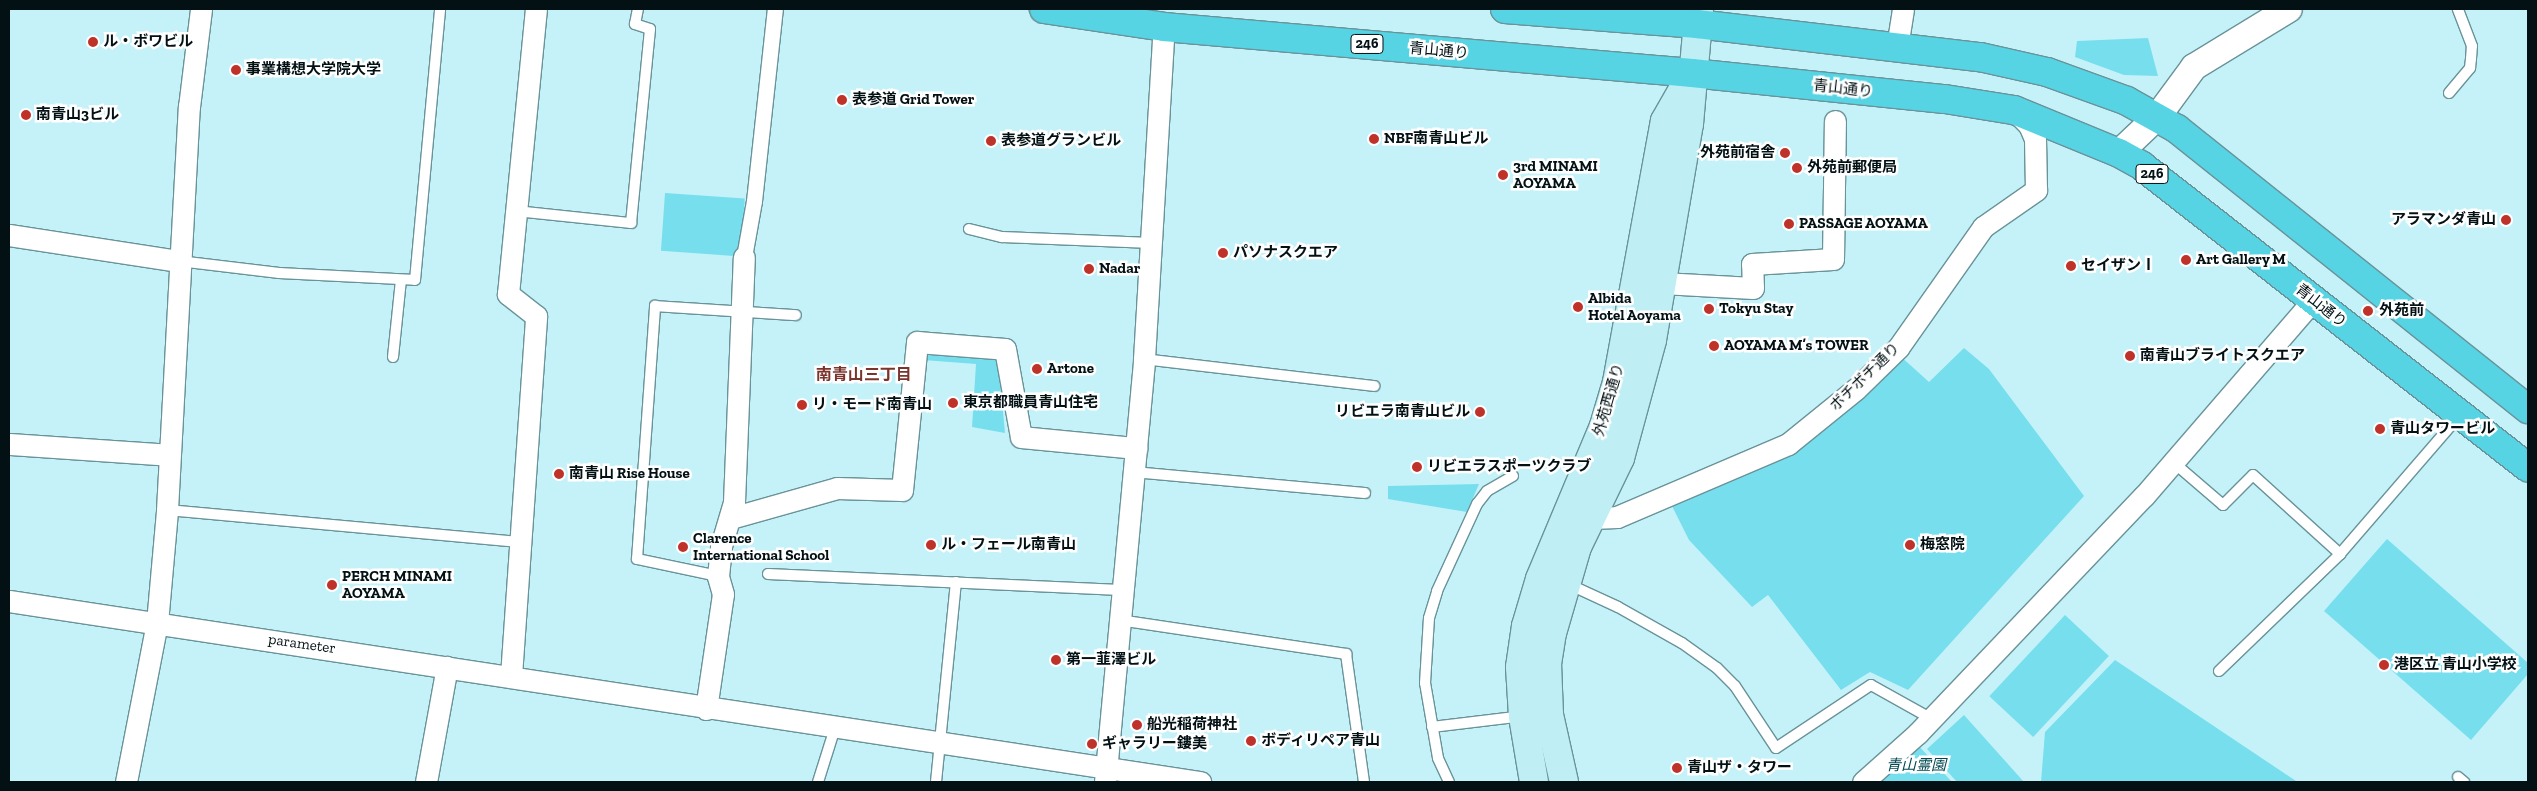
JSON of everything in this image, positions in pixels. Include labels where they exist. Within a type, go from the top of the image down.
[{"type":"highway","name":"青山通り","points":[[1044,9],[1164,27],[1692,73],[1945,99],[2014,110],[2119,153],[2168,185],[2528,468]]},
{"type":"highway","points":[[1505,9],[1698,16],[2014,63],[2092,88],[2158,116],[2528,409]]},
{"type":"main road","name":"外苑西通り","points":[[1564,782],[1550,715],[1547,664],[1552,634],[1577,547],[1620,458],[1630,427],[1652,340],[1689,124],[1698,16]]},
{"type":"main road","name":"外苑西通り","points":[[1534,782],[1523,716],[1520,667],[1526,626],[1540,579],[1604,426],[1617,382],[1665,121],[1692,73]]},
{"type":"street","points":[[126,782],[157,623],[167,510],[179,261],[189,107],[201,9]]},
{"type":"street","points":[[511,676],[536,316],[508,294],[536,9]]},
{"type":"street","points":[[706,709],[723,594],[718,576],[721,546],[732,518],[744,257],[754,201],[775,9]]},
{"type":"street","points":[[1897,47],[1902,9]]},
{"type":"street","points":[[2119,153],[2158,116],[2194,67],[2289,9]]},
{"type":"street","points":[[1106,775],[1118,620],[1144,359],[1164,27]]},
{"type":"street","name":"ボチボチ通り","points":[[1592,518],[1617,517],[1788,444],[1856,389],[1898,348],[1982,227],[2036,190],[2035,139],[2029,125],[2014,110]]},
{"type":"street","points":[[1662,283],[1753,288],[1752,264],[1834,259],[1835,121]]},
{"type":"street","points":[[9,235],[179,261]]},
{"type":"street","points":[[1863,782],[1932,719],[2173,462],[2313,300]]},
{"type":"street","points":[[732,518],[837,488],[902,490],[917,342],[1005,349],[1021,437],[1136,448]]},
{"type":"street","points":[[9,444],[169,455]]},
{"type":"street","name":"parameter","points":[[9,601],[511,676],[706,709],[778,714],[835,728],[940,744],[1106,775],[1200,782]]},
{"type":"street","points":[[426,782],[447,667]]},
{"type":"lane","points":[[179,261],[279,273],[415,280],[440,9]]},
{"type":"lane","points":[[516,211],[631,223],[650,29],[635,24],[638,9]]},
{"type":"lane","points":[[2449,94],[2470,68],[2471,59],[2472,46],[2458,9]]},
{"type":"lane","points":[[968,229],[1002,237],[1152,243]]},
{"type":"lane","points":[[393,357],[401,280]]},
{"type":"lane","points":[[718,576],[637,559],[655,306],[741,313],[796,315]]},
{"type":"lane","points":[[1144,359],[1374,386]]},
{"type":"lane","points":[[2219,670],[2340,554],[2461,415]]},
{"type":"lane","points":[[2173,462],[2223,505],[2253,475],[2340,554]]},
{"type":"lane","points":[[1133,472],[1366,493]]},
{"type":"lane","points":[[1448,782],[1438,758],[1425,683],[1429,618],[1437,591],[1477,504],[1487,491],[1512,476]]},
{"type":"lane","points":[[167,510],[520,542]]},
{"type":"lane","points":[[768,574],[1121,590]]},
{"type":"lane","points":[[936,782],[956,582]]},
{"type":"lane","points":[[1566,583],[1626,611],[1682,644],[1716,668],[1735,686],[1776,748],[1872,685],[1932,719]]},
{"type":"lane","points":[[1118,620],[1346,654],[1364,782]]},
{"type":"lane","points":[[1432,727],[1523,716]]},
{"type":"lane","points":[[818,782],[835,728]]},
{"type":"green space","points":[[2148,38],[2158,76],[2124,75],[2075,57],[2077,41]]},
{"type":"green space","points":[[665,193],[745,199],[741,256],[661,251]]},
{"type":"green space","points":[[1964,348],[1989,369],[2084,496],[1908,690],[1870,672],[1841,690],[1768,595],[1752,607],[1689,540],[1668,498],[1765,462],[1898,354],[1929,382]]},
{"type":"green space","points":[[924,349],[998,358],[1005,433],[972,427],[976,364],[923,360]]},
{"type":"green space","points":[[1479,484],[1467,512],[1388,499],[1388,486]]},
{"type":"green space","points":[[2387,539],[2528,663],[2528,674],[2471,740],[2324,611]]},
{"type":"green space","points":[[2065,615],[2109,656],[2033,737],[1989,696]]},
{"type":"green space","points":[[2115,660],[2296,782],[2041,782],[2045,732]]},
{"type":"green space","points":[[1964,715],[2024,782],[1957,782],[1927,749]]},
{"type":"green space","name":"青山霊園","points":[[1917,744],[1952,782],[1873,782]]},
{"type":"place","name":"ル・ボワビル","points":[[93,42]]},
{"type":"place","name":"事業構想大学院大学","points":[[236,70]]},
{"type":"place","name":"表参道 Grid Tower","points":[[842,100]]},
{"type":"place","name":"南青山3ビル","points":[[26,115]]},
{"type":"place","name":"NBF南青山ビル","points":[[1374,139]]},
{"type":"place","name":"表参道グランビル","points":[[991,141]]},
{"type":"place","name":"外苑前宿舎","points":[[1785,153]]},
{"type":"place","name":"外苑前郵便局","points":[[1797,168]]},
{"type":"place","name":"3rd MINAMI AOYAMA","points":[[1503,175]]},
{"type":"place","name":"アラマンダ青山","points":[[2506,220]]},
{"type":"place","name":"PASSAGE AOYAMA","points":[[1789,224]]},
{"type":"place","name":"パソナスクエア","points":[[1223,253]]},
{"type":"place","name":"Art Gallery M","points":[[2186,260]]},
{"type":"place","name":"セイザンⅠ","points":[[2071,266]]},
{"type":"place","name":"Nadar","points":[[1089,269]]},
{"type":"place","name":"Albida Hotel Aoyama","points":[[1578,307]]},
{"type":"place","name":"Tokyu Stay","points":[[1709,309]]},
{"type":"place","name":"外苑前","points":[[2368,311]]},
{"type":"place","name":"AOYAMA M’s TOWER","points":[[1714,346]]},
{"type":"place","name":"南青山ブライトスクエア","points":[[2130,356]]},
{"type":"place","name":"Artone","points":[[1037,369]]},
{"type":"place","name":"東京都職員青山住宅","points":[[953,403]]},
{"type":"place","name":"リ・モード南青山","points":[[802,405]]},
{"type":"place","name":"リビエラ南青山ビル","points":[[1480,412]]},
{"type":"place","name":"青山タワービル","points":[[2380,429]]},
{"type":"place","name":"リビエラスポーツクラブ","points":[[1417,467]]},
{"type":"place","name":"南青山 Rise House","points":[[559,474]]},
{"type":"place","name":"ル・フェール南青山","points":[[931,545]]},
{"type":"place","name":"梅窓院","points":[[1910,545]]},
{"type":"place","name":"Clarence International School","points":[[683,547]]},
{"type":"place","name":"PERCH MINAMI AOYAMA","points":[[332,585]]},
{"type":"place","name":"第一韮澤ビル","points":[[1056,660]]},
{"type":"place","name":"港区立 青山小学校","points":[[2384,665]]},
{"type":"place","name":"船光稲荷神社","points":[[1137,725]]},
{"type":"place","name":"ボディリペア青山","points":[[1251,741]]},
{"type":"place","name":"ギャラリー鏤美","points":[[1092,744]]},
{"type":"place","name":"青山ザ・タワー","points":[[1677,768]]},
{"type":"district","name":"南青山三丁目","points":[[864,375]]}]
